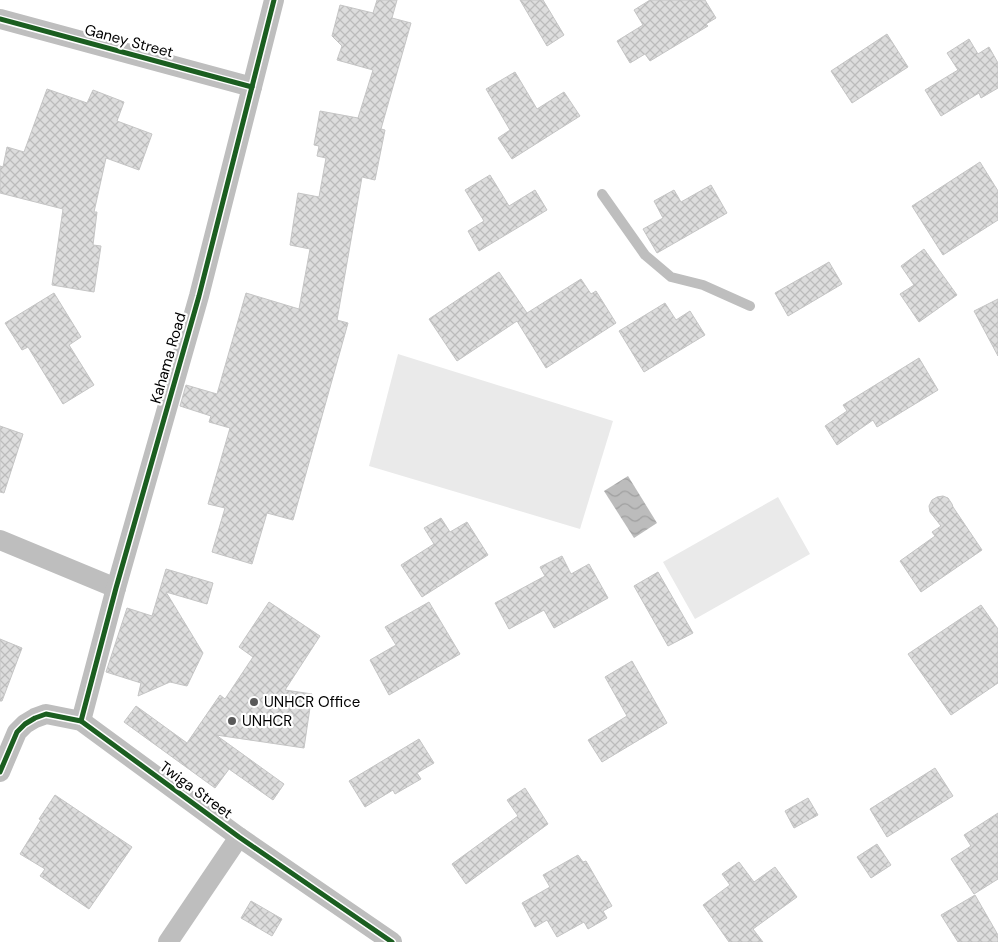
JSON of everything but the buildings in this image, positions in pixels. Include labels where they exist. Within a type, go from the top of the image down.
[{"type":"street","name":"Kahama Road","points":[[81,721],[116,588],[199,296],[274,0]]},
{"type":"street","name":"Ganey Street","points":[[0,19],[252,87]]},
{"type":"street","points":[[0,540],[116,588]]},
{"type":"street","name":"Twiga Street","points":[[0,772],[17,732],[25,724],[46,714],[81,721],[239,837],[392,942]]},
{"type":"street","points":[[168,942],[239,837]]},
{"type":"lane","points":[[602,194],[645,255],[671,277],[703,285],[750,306]]},
{"type":"shaded area","points":[[398,354],[613,421],[580,529],[369,466]]},
{"type":"shaded area","points":[[778,497],[810,554],[695,619],[663,562]]},
{"type":"water","points":[[628,476],[657,523],[634,538],[604,491]]},
{"type":"cycle path","points":[[81,721],[116,588],[199,296],[274,0]]},
{"type":"cycle path","points":[[0,19],[252,87]]},
{"type":"cycle path","points":[[0,772],[17,732],[25,724],[46,714],[81,721],[239,837],[392,942]]},
{"type":"place","name":"UNHCR Office","points":[[254,702]]},
{"type":"place","name":"UNHCR","points":[[232,721]]}]
